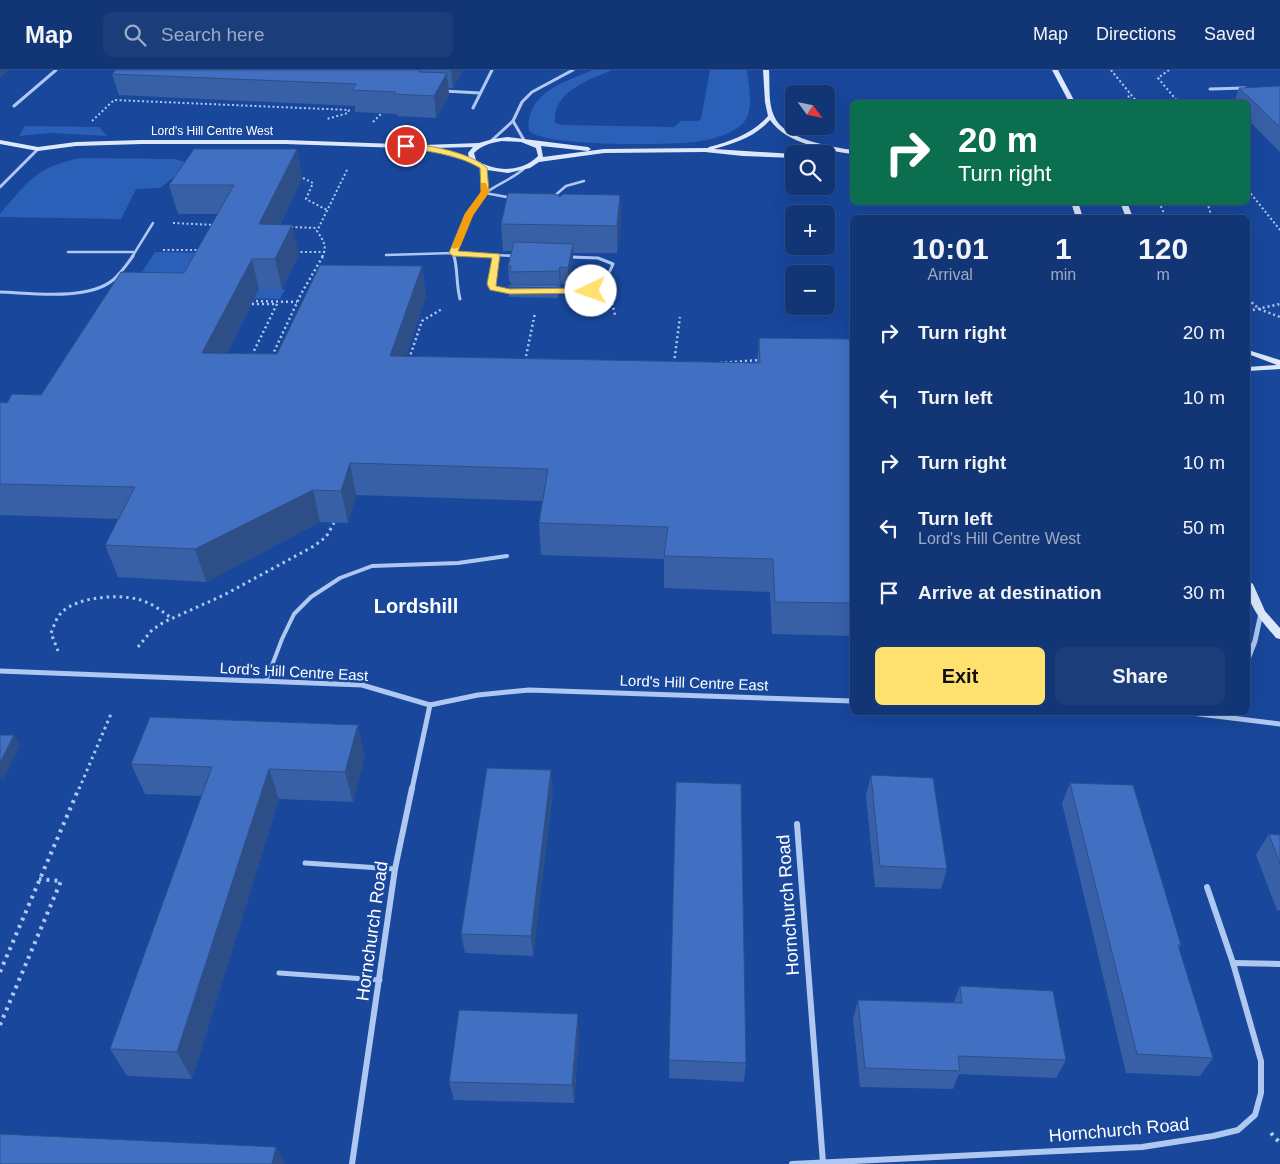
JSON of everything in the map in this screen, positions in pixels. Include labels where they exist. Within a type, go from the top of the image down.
[{"type":"street","points":[[14,106],[56,70]]},
{"type":"street","points":[[473,108],[492,70]]},
{"type":"street","points":[[490,141],[513,121],[522,102],[532,92],[573,70]]},
{"type":"street","points":[[766,70],[770,117],[778,126],[807,141],[850,152]]},
{"type":"street","points":[[1055,70],[1071,100]]},
{"type":"street","points":[[1210,89],[1250,88]]},
{"type":"street","points":[[442,91],[480,93]]},
{"type":"street","points":[[705,150],[750,135],[761,128],[770,117]]},
{"type":"street","points":[[513,121],[519,128],[524,140]]},
{"type":"street","points":[[473,161],[472,153],[479,146],[490,141],[502,139],[524,140],[534,143],[604,151],[705,150],[785,156]]},
{"type":"street","name":"Lord's Hill Centre West","points":[[0,142],[38,148],[76,144],[141,142],[285,142],[424,147],[479,146]]},
{"type":"street","points":[[534,143],[542,151],[538,160]]},
{"type":"street","name":"Lord's Hill Centre West","points":[[424,147],[473,161],[483,168]]},
{"type":"street","points":[[0,187],[38,148]]},
{"type":"street","points":[[483,168],[504,170],[526,167],[538,160],[604,151]]},
{"type":"street","points":[[835,153],[850,152]]},
{"type":"street","points":[[1250,353],[1280,363]]},
{"type":"street","points":[[1250,369],[1280,367]]},
{"type":"street","points":[[1250,588],[1261,613],[1280,635]]},
{"type":"street","points":[[1250,654],[1261,613]]},
{"type":"street","name":"Lord's Hill Centre East","points":[[0,671],[362,685],[430,705],[478,695],[529,690],[850,701]]},
{"type":"street","name":"Hornchurch Road","points":[[352,1164],[395,869],[430,705]]},
{"type":"street","points":[[1203,715],[1262,724],[1280,724]]},
{"type":"street","name":"Hornchurch Road","points":[[797,824],[823,1163]]},
{"type":"street","name":"Hornchurch Road","points":[[792,1164],[1142,1147],[1213,1136],[1238,1130],[1255,1115],[1261,1093],[1261,1061],[1234,963],[1207,886]]},
{"type":"street","points":[[1234,963],[1280,964]]},
{"type":"lane","points":[[460,299],[457,289],[458,269],[453,253],[469,214],[485,192],[516,176],[526,167]]},
{"type":"lane","points":[[483,168],[485,192]]},
{"type":"lane","points":[[550,200],[556,192],[568,185],[584,181]]},
{"type":"lane","points":[[485,192],[517,199]]},
{"type":"lane","points":[[0,292],[80,292],[93,290],[112,281],[153,223]]},
{"type":"lane","points":[[68,252],[134,251]]},
{"type":"lane","points":[[386,255],[453,253],[525,256]]},
{"type":"lane","points":[[497,256],[491,284],[493,288],[501,291],[520,292]]},
{"type":"lane","points":[[550,292],[581,292],[598,288],[610,275],[613,264],[598,258],[563,257]]},
{"type":"lane","points":[[266,682],[282,638],[295,614],[310,597],[334,580],[358,568],[382,563],[458,563],[507,556]]},
{"type":"lane","points":[[305,863],[395,869]]},
{"type":"lane","points":[[279,973],[380,980]]},
{"type":"path","points":[[1111,70],[1135,100]]},
{"type":"path","points":[[1169,70],[1158,78],[1176,100]]},
{"type":"path","points":[[1128,100],[1129,93]]},
{"type":"path","points":[[90,123],[114,100],[349,110],[348,113]]},
{"type":"path","points":[[374,113],[376,117],[383,113],[387,107]]},
{"type":"path","points":[[270,360],[297,302],[325,252],[325,244],[317,231],[351,160]]},
{"type":"path","points":[[1250,192],[1280,230]]},
{"type":"path","points":[[153,223],[221,225]]},
{"type":"path","points":[[288,227],[318,228]]},
{"type":"path","points":[[134,251],[208,250]]},
{"type":"path","points":[[296,252],[325,252]]},
{"type":"path","points":[[408,362],[422,321],[460,299]]},
{"type":"path","points":[[244,301],[297,302]]},
{"type":"path","points":[[1250,301],[1258,309],[1280,317]]},
{"type":"path","points":[[251,356],[277,304],[252,304]]},
{"type":"path","points":[[1250,311],[1280,304]]},
{"type":"path","points":[[524,364],[535,313]]},
{"type":"path","points":[[674,368],[680,317]]},
{"type":"path","points":[[719,363],[766,360]]},
{"type":"path","points":[[138,647],[152,630],[171,618],[224,595],[314,546],[326,537],[334,523]]},
{"type":"path","points":[[70,674],[51,633],[60,613],[82,601],[120,596],[135,598],[149,603],[171,618]]},
{"type":"path","points":[[0,972],[111,714]]},
{"type":"path","points":[[0,1024],[61,881],[39,879]]},
{"type":"shaded area","points":[[593,70],[612,70],[583,83],[565,95],[559,103],[555,123],[563,125],[674,127],[681,121],[697,121],[701,119],[710,70],[747,70],[750,97],[749,110],[744,122],[734,130],[714,138],[695,142],[608,144],[558,140],[540,136],[529,131],[530,118],[540,98],[559,85]]},
{"type":"shaded area","points":[[25,126],[99,127],[107,136],[50,133],[19,136]]},
{"type":"shaded area","points":[[81,158],[175,159],[191,164],[160,188],[136,189],[121,219],[0,217],[0,214],[9,203],[34,177],[66,161]]},
{"type":"shaded area","points":[[155,252],[220,253],[202,287],[285,289],[280,299],[113,295],[134,284]]},
{"type":"building","points":[[116,70],[418,70],[419,72],[447,73],[434,96],[352,90],[356,84],[112,74]]},
{"type":"building","points":[[1280,86],[1280,127],[1239,88]]},
{"type":"building","points":[[194,149],[297,149],[259,224],[292,225],[275,259],[252,259],[202,353],[277,354],[320,265],[422,266],[390,356],[760,363],[759,338],[850,339],[850,603],[775,602],[773,559],[664,556],[668,527],[539,523],[548,469],[350,463],[341,491],[313,490],[195,549],[105,545],[135,487],[0,484],[0,402],[7,403],[12,394],[41,395],[121,272],[184,273],[234,185],[169,185]]},
{"type":"building","points":[[508,193],[556,194],[560,197],[563,194],[620,195],[617,226],[501,224]]},
{"type":"building","points":[[514,242],[573,244],[568,268],[560,267],[559,271],[510,272],[511,266],[508,266]]},
{"type":"building","points":[[509,285],[558,285],[558,288],[508,287]]},
{"type":"building","points":[[150,717],[358,725],[345,772],[269,769],[177,1052],[110,1049],[212,767],[131,764]]},
{"type":"building","points":[[0,735],[14,735],[0,763]]},
{"type":"building","points":[[487,768],[551,770],[531,936],[461,934]]},
{"type":"building","points":[[871,775],[933,778],[947,869],[880,866]]},
{"type":"building","points":[[676,782],[741,784],[746,1063],[669,1060]]},
{"type":"building","points":[[1070,783],[1133,785],[1181,945],[1178,945],[1213,1058],[1137,1054]]},
{"type":"building","points":[[1269,834],[1280,835],[1280,864]]},
{"type":"building","points":[[960,986],[1053,991],[1066,1060],[958,1056],[960,1071],[865,1068],[858,1000],[962,1003]]},
{"type":"building","points":[[459,1010],[578,1014],[572,1085],[449,1082]]},
{"type":"building","points":[[0,1134],[276,1147],[272,1164],[0,1164]]},
{"type":"slow traffic","points":[[456,247],[469,214],[485,192],[483,184]]},
{"type":"district","name":"Lordshill","points":[[416,606]]},
{"type":"route","points":[[406,146],[424,147],[473,161],[483,168],[485,192],[469,214],[453,253],[497,256],[491,284],[493,288],[510,292],[591,291]]}]
